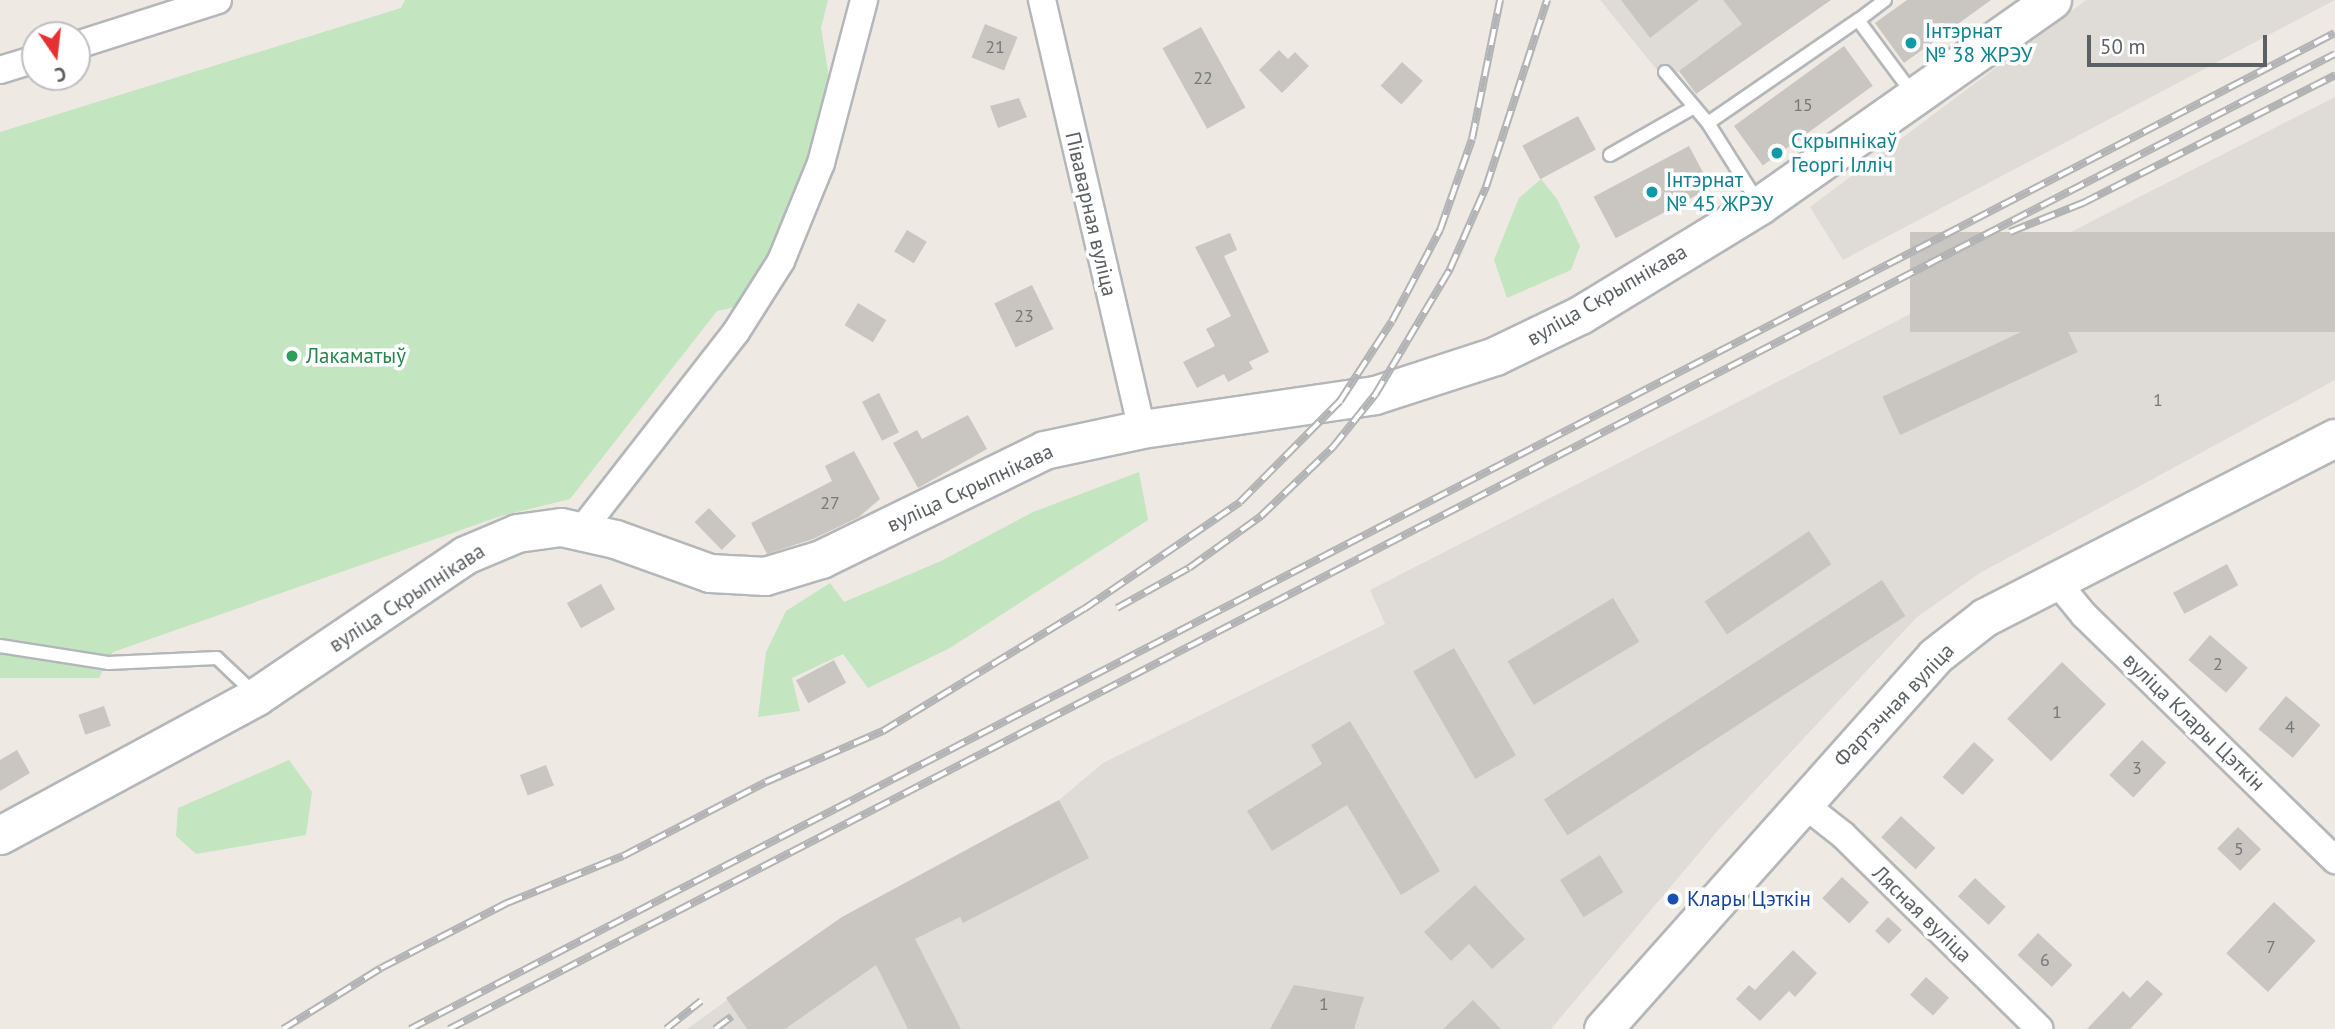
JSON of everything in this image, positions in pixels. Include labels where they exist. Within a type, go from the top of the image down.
[{"type":"street","points":[[91,41],[218,0]]},
{"type":"street","points":[[581,531],[736,332],[781,261],[821,163],[864,0]]},
{"type":"street","name":"Піваварная вуліца","points":[[1042,0],[1142,429]]},
{"type":"street","name":"вуліца Скрыпнікава","points":[[0,835],[257,696],[466,555],[542,526],[581,531],[710,573],[765,576],[821,559],[1044,450],[1142,429],[1375,395],[1453,372],[1580,315],[1760,205],[2052,0]]},
{"type":"street","points":[[0,70],[21,63]]},
{"type":"street","name":"Фартэчная вуліца","points":[[1603,1029],[1801,803],[1935,656],[1985,617],[2335,438]]},
{"type":"street","name":"вуліца Клары Цэткін","points":[[2056,581],[2084,615],[2335,860]]},
{"type":"street","name":"Лясная вуліца","points":[[1801,803],[1843,835],[2040,1029]]},
{"type":"lane","points":[[1708,123],[1885,0]]},
{"type":"lane","points":[[1858,20],[1916,98]]},
{"type":"lane","points":[[1665,72],[1708,123],[1760,205]]},
{"type":"lane","points":[[1610,155],[1694,107]]},
{"type":"lane","points":[[0,646],[108,663],[217,658],[257,696]]},
{"type":"shaded area","points":[[1600,0],[1774,0],[1666,81]]},
{"type":"shaded area","points":[[2086,0],[2335,0],[1843,260],[1810,207]]},
{"type":"shaded area","points":[[2335,97],[2335,380],[1980,573],[1917,617],[1720,828],[1551,1029],[687,1029],[842,917],[1059,800],[1103,763],[1385,624],[1370,590]]},
{"type":"green space","name":"Лакаматыў","points":[[405,0],[828,0],[821,28],[831,90],[801,192],[740,306],[717,311],[570,499],[501,516],[113,652],[99,678],[0,678],[0,132],[401,8]]},
{"type":"green space","points":[[1541,179],[1557,199],[1580,246],[1571,270],[1507,298],[1494,260],[1519,198]]},
{"type":"green space","points":[[1139,472],[1148,520],[950,648],[868,688],[843,654],[792,678],[800,711],[758,717],[766,652],[786,611],[830,583],[844,602],[941,561],[1033,512]]},
{"type":"green space","points":[[289,760],[312,792],[306,835],[196,854],[176,836],[178,808]]},
{"type":"building","points":[[1621,0],[1699,0],[1650,38]]},
{"type":"building","points":[[1723,0],[1831,0],[1696,94],[1679,71],[1742,24]]},
{"type":"building","name":"Інтэрнат № 38 ЖРЭУ","points":[[1907,0],[1991,0],[1904,63],[1875,23]]},
{"type":"building","points":[[985,24],[1017,37],[1004,70],[972,57]]},
{"type":"building","points":[[1201,27],[1246,107],[1207,129],[1163,48]]},
{"type":"building","points":[[1844,46],[1873,86],[1763,166],[1734,126]]},
{"type":"building","points":[[1279,50],[1288,59],[1295,52],[1309,66],[1282,93],[1259,70]]},
{"type":"building","points":[[1402,62],[1423,81],[1401,105],[1381,86]]},
{"type":"building","points":[[1019,98],[1027,117],[998,128],[990,106]]},
{"type":"building","points":[[1578,116],[1596,150],[1540,179],[1522,146]]},
{"type":"building","name":"Інтэрнат № 45 ЖРЭУ","points":[[1689,146],[1711,187],[1616,238],[1594,197]]},
{"type":"building","points":[[907,230],[927,242],[914,263],[894,251]]},
{"type":"building","points":[[1910,232],[2335,232],[2335,332],[1910,332]]},
{"type":"building","points":[[1230,233],[1237,250],[1224,256],[1269,352],[1249,362],[1253,369],[1228,382],[1224,374],[1197,388],[1183,362],[1215,346],[1206,329],[1231,316],[1195,247]]},
{"type":"building","points":[[1032,285],[1053,329],[1016,347],[994,303]]},
{"type":"building","points":[[858,303],[886,320],[873,342],[845,325]]},
{"type":"building","points":[[2060,314],[2078,352],[1900,435],[1882,397]]},
{"type":"building","points":[[879,393],[899,432],[882,441],[862,402]]},
{"type":"building","points":[[968,415],[987,449],[918,488],[893,443],[917,430],[922,439]]},
{"type":"building","points":[[854,451],[880,499],[859,517],[813,539],[767,554],[751,523],[832,481],[825,466]]},
{"type":"building","points":[[709,508],[736,536],[722,550],[695,522]]},
{"type":"building","points":[[1809,531],[1831,564],[1727,635],[1705,601]]},
{"type":"building","points":[[2227,564],[2238,585],[2184,614],[2173,593]]},
{"type":"building","points":[[1882,580],[1905,616],[1567,836],[1544,799]]},
{"type":"building","points":[[601,584],[615,609],[581,628],[567,603]]},
{"type":"building","points":[[1613,598],[1639,642],[1534,705],[1508,661]]},
{"type":"building","points":[[2210,635],[2248,668],[2226,693],[2188,660]]},
{"type":"building","points":[[1454,648],[1516,755],[1475,779],[1413,672]]},
{"type":"building","points":[[834,660],[846,683],[808,703],[796,680]]},
{"type":"building","points":[[2062,662],[2106,704],[2051,761],[2007,719]]},
{"type":"building","points":[[2286,696],[2320,725],[2293,758],[2258,729]]},
{"type":"building","points":[[104,706],[111,726],[85,735],[78,715]]},
{"type":"building","points":[[1350,721],[1440,871],[1401,895],[1347,805],[1272,851],[1247,811],[1322,764],[1311,745]]},
{"type":"building","points":[[2142,740],[2166,763],[2133,798],[2109,775]]},
{"type":"building","points":[[1974,742],[1994,760],[1963,795],[1943,777]]},
{"type":"building","points":[[17,750],[30,773],[0,791],[0,760]]},
{"type":"building","points":[[546,765],[554,786],[528,796],[520,775]]},
{"type":"building","points":[[1059,800],[1089,858],[963,923],[960,917],[915,939],[961,1029],[908,1029],[876,965],[785,1029],[747,1029],[726,998],[842,917]]},
{"type":"building","points":[[1901,816],[1935,848],[1916,869],[1881,837]]},
{"type":"building","points":[[2238,827],[2261,849],[2240,871],[2217,849]]},
{"type":"building","points":[[1600,855],[1623,892],[1583,917],[1560,880]]},
{"type":"building","points":[[1842,877],[1869,902],[1849,923],[1822,898]]},
{"type":"building","points":[[1975,878],[2006,907],[1989,925],[1958,896]]},
{"type":"building","points":[[1475,885],[1525,939],[1492,969],[1469,944],[1451,961],[1424,932]]},
{"type":"building","points":[[2274,902],[2316,941],[2268,992],[2226,953]]},
{"type":"building","points":[[1888,917],[1902,930],[1889,944],[1875,931]]},
{"type":"building","points":[[2038,933],[2072,965],[2052,987],[2018,955]]},
{"type":"building","points":[[1793,950],[1817,973],[1795,997],[1789,991],[1760,1021],[1736,999],[1749,985],[1755,990]]},
{"type":"building","points":[[1926,977],[1949,998],[1933,1016],[1910,995]]},
{"type":"building","points":[[2147,980],[2163,994],[2130,1029],[2087,1029],[2123,991],[2130,998]]},
{"type":"building","points":[[1294,985],[1364,997],[1354,1029],[1270,1029]]},
{"type":"building","points":[[1473,1000],[1501,1029],[1443,1029]]},
{"type":"railway","points":[[283,1029],[381,968],[507,903],[623,856],[766,782],[883,731],[1084,609],[1240,502],[1340,401],[1392,321],[1440,230],[1472,139],[1500,0]]},
{"type":"railway","points":[[1117,608],[1189,568],[1261,516],[1333,447],[1375,395],[1450,269],[1486,187],[1547,0]]},
{"type":"railway","points":[[410,1029],[2335,33]]},
{"type":"railway","points":[[449,1029],[2335,54]]},
{"type":"railway","points":[[2010,232],[2083,203],[2335,75]]},
{"type":"railway","points":[[666,1029],[701,1001]]},
{"type":"railway","points":[[715,1029],[732,1016]]},
{"type":"place","name":"Інтэрнат № 38 ЖРЭУ","points":[[1911,43]]},
{"type":"place","name":"Скрыпнікаў Георгі Ілліч","points":[[1777,153]]},
{"type":"place","name":"Інтэрнат № 45 ЖРЭУ","points":[[1652,192]]},
{"type":"place","name":"Лакаматыў","points":[[292,356]]},
{"type":"place","name":"Клары Цэткін","points":[[1673,899]]}]
